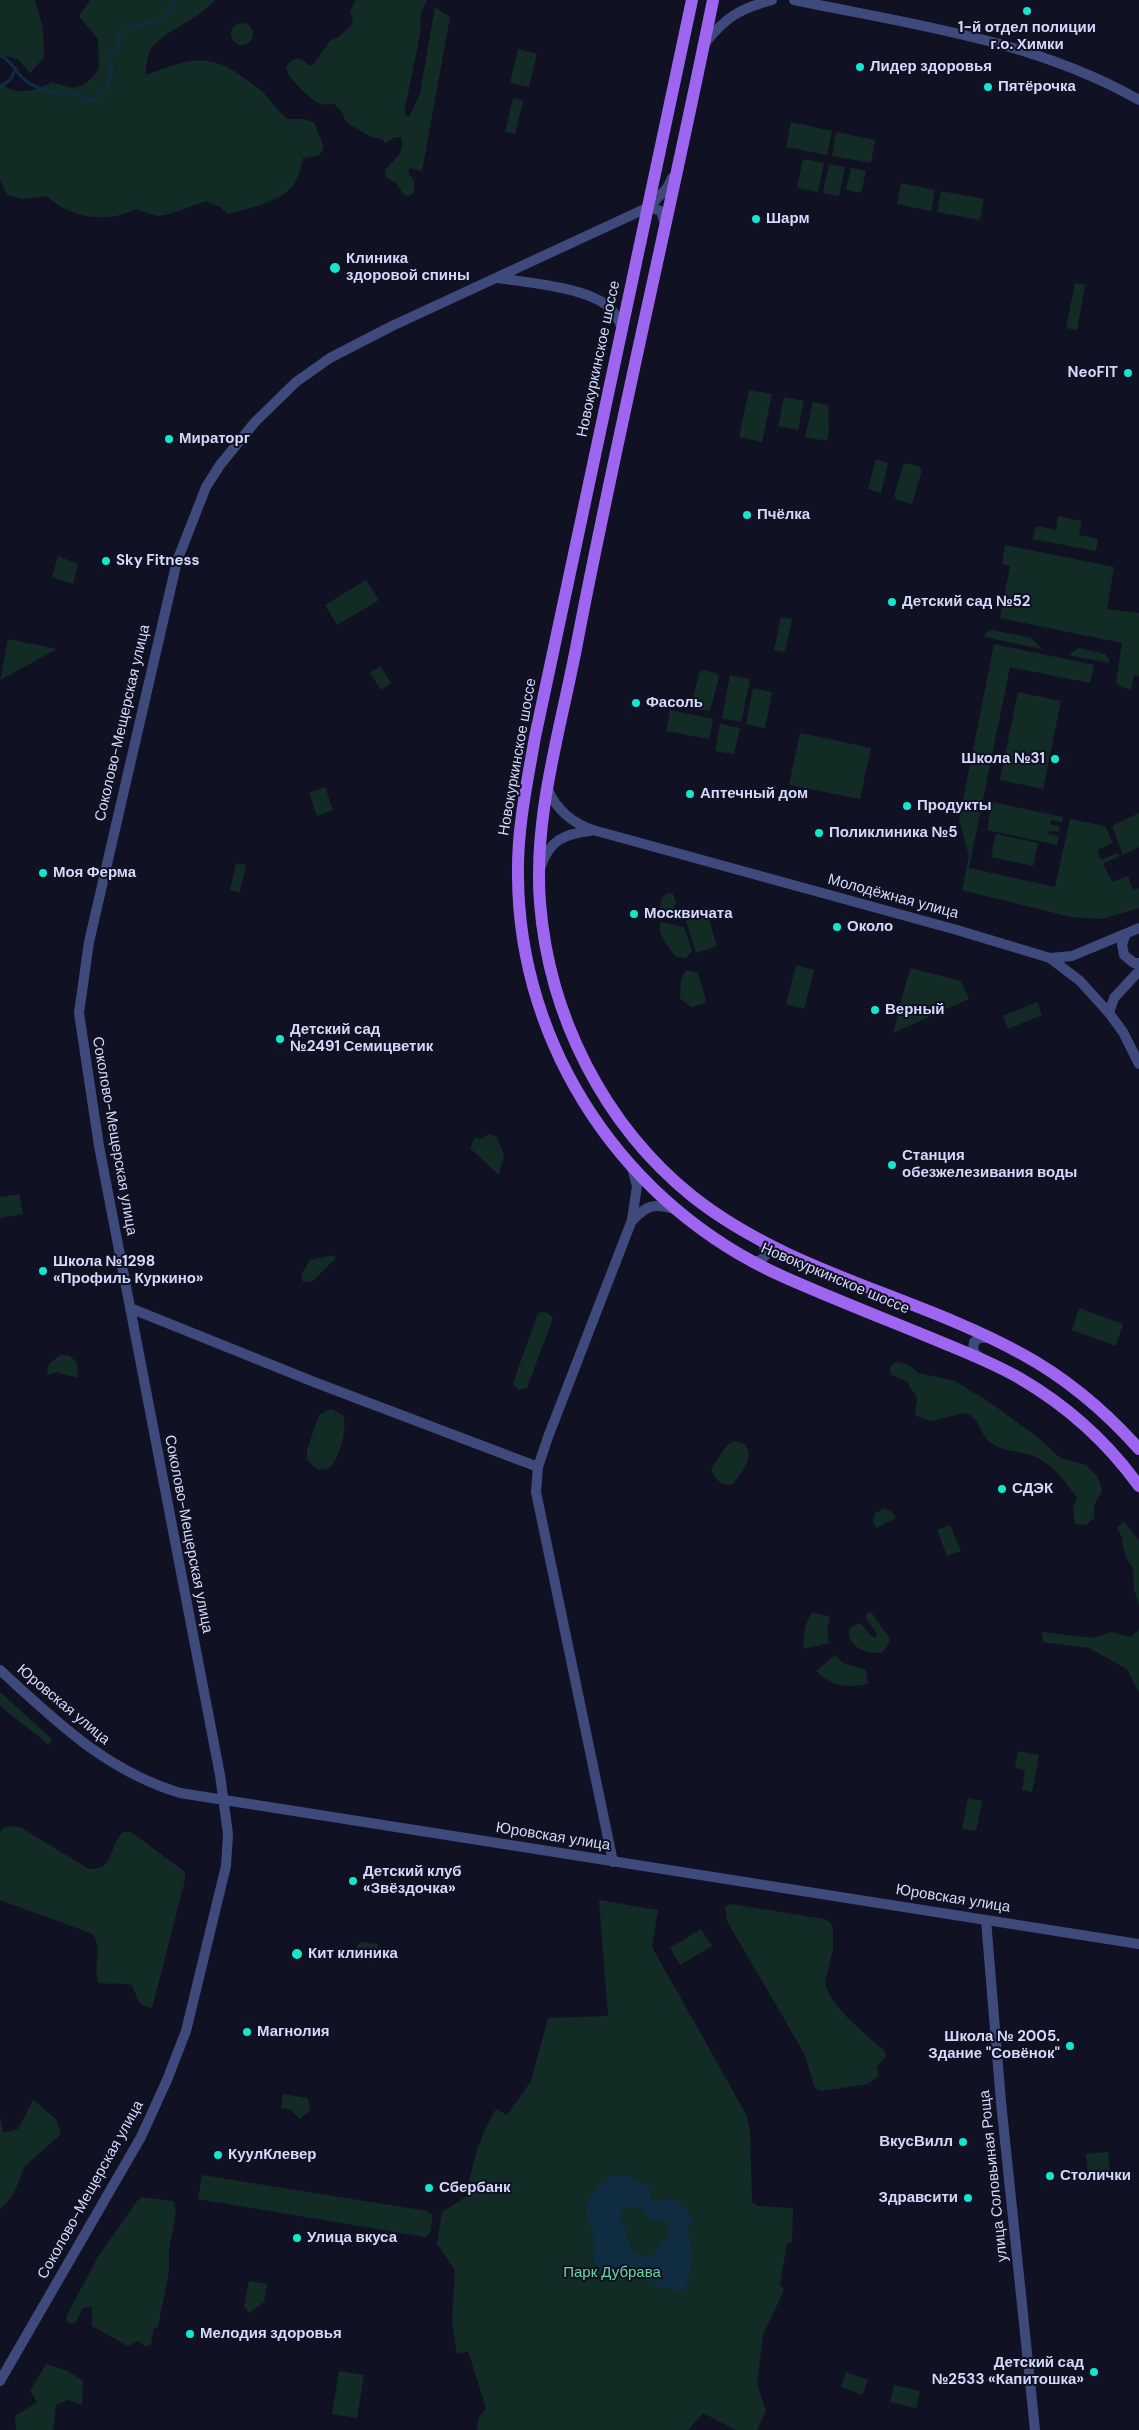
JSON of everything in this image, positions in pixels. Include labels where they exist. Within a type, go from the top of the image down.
[{"type":"main road","name":"Новокуркинское шоссе","points":[[692,0],[535,737],[518,845],[520,916],[525,956],[543,1021],[557,1055],[595,1122],[632,1168],[674,1209],[698,1228],[752,1261],[783,1277],[981,1359],[1023,1380],[1077,1419],[1123,1464],[1139,1486]]},
{"type":"main road","name":"Новокуркинское шоссе","points":[[713,0],[603,511],[548,790],[538,874],[546,949],[553,978],[568,1026],[603,1096],[636,1140],[672,1178],[712,1211],[763,1242],[990,1338],[1040,1364],[1071,1386],[1098,1409],[1139,1449]]},
{"type":"street","points":[[704,44],[720,24],[734,13],[772,0]]},
{"type":"street","points":[[794,0],[988,41],[1066,66],[1102,80],[1139,100]]},
{"type":"street","name":"Соколово-Мещерская улица","points":[[0,2381],[141,2137],[178,2054],[194,2002],[226,1866],[228,1834],[224,1802],[89,1087],[80,1025],[80,997],[89,942],[162,617],[177,561],[187,531],[206,487],[220,466],[260,417],[296,382],[330,358],[392,326],[649,207],[667,188],[678,166]]},
{"type":"street","points":[[649,207],[661,211],[665,224]]},
{"type":"street","points":[[498,278],[560,288],[597,300],[617,316],[622,328]]},
{"type":"street","name":"Молодёжная улица","points":[[548,790],[562,812],[580,826],[920,919],[1050,958],[1080,981],[1110,1013],[1123,1032],[1139,1064]]},
{"type":"street","name":"Молодёжная улица","points":[[538,874],[544,858],[559,838],[593,830]]},
{"type":"street","points":[[1050,958],[1072,956],[1139,928]]},
{"type":"street","points":[[1126,934],[1122,944],[1124,956],[1134,963],[1139,963]]},
{"type":"street","points":[[1110,1013],[1114,998],[1139,971]]},
{"type":"street","points":[[613,1862],[536,1492],[538,1466],[632,1220],[637,1186],[632,1168]]},
{"type":"street","points":[[632,1220],[645,1208],[655,1206],[674,1209]]},
{"type":"street","points":[[752,1261],[760,1261],[766,1255],[763,1242]]},
{"type":"street","points":[[130,1308],[314,1382],[538,1466]]},
{"type":"street","points":[[981,1359],[973,1351],[974,1342],[979,1338],[990,1338]]},
{"type":"street","name":"Юровская улица","points":[[0,1670],[78,1741],[123,1770],[155,1785],[180,1793],[224,1802],[1139,1944]]},
{"type":"street","name":"улица Соловьиная Роща","points":[[986,1920],[1001,2102],[1035,2430]]},
{"type":"green space","points":[[0,0],[35,0],[43,29],[44,57],[30,73],[19,60],[0,54]]},
{"type":"green space","points":[[90,0],[215,0],[200,13],[154,45],[148,55],[146,75],[184,62],[206,61],[218,63],[243,77],[262,91],[288,119],[303,119],[314,122],[324,147],[320,155],[303,158],[300,171],[292,187],[284,194],[260,205],[228,214],[220,207],[206,201],[170,214],[158,216],[135,209],[113,216],[89,216],[77,214],[66,209],[47,196],[24,199],[7,195],[0,180],[0,83],[13,90],[26,91],[52,82],[68,87],[78,87],[88,81],[99,69],[98,39],[79,16]]},
{"type":"green space","points":[[356,0],[427,0],[421,12],[420,35],[405,108],[405,114],[409,117],[420,94],[435,7],[450,17],[422,171],[410,168],[408,172],[414,181],[414,193],[409,196],[403,194],[397,184],[386,177],[385,171],[398,156],[402,148],[401,137],[395,137],[385,143],[382,139],[371,137],[346,122],[341,111],[333,103],[321,104],[306,94],[287,72],[286,68],[291,62],[299,58],[308,65],[313,65],[330,41],[340,36],[353,23],[350,12]]},
{"type":"green space","points":[[242,23],[250,26],[253,34],[250,42],[242,45],[234,42],[231,34],[234,26]]},
{"type":"green space","points":[[518,49],[537,54],[529,87],[510,83]]},
{"type":"green space","points":[[513,98],[523,101],[515,134],[505,132]]},
{"type":"green space","points":[[791,122],[832,131],[827,155],[786,147]]},
{"type":"green space","points":[[836,132],[875,140],[871,163],[832,156]]},
{"type":"green space","points":[[803,159],[824,163],[818,192],[797,188]]},
{"type":"green space","points":[[829,164],[845,167],[839,196],[823,193]]},
{"type":"green space","points":[[851,168],[866,171],[861,193],[846,190]]},
{"type":"green space","points":[[901,183],[935,190],[931,211],[897,204]]},
{"type":"green space","points":[[941,191],[984,199],[980,220],[937,212]]},
{"type":"green space","points":[[1075,283],[1085,285],[1077,330],[1066,328]]},
{"type":"green space","points":[[749,390],[772,394],[762,442],[739,437]]},
{"type":"green space","points":[[784,397],[804,401],[798,430],[778,426]]},
{"type":"green space","points":[[813,402],[828,405],[829,429],[827,441],[805,437]]},
{"type":"green space","points":[[876,459],[888,463],[881,493],[868,489]]},
{"type":"green space","points":[[904,463],[919,466],[922,470],[912,504],[897,500],[894,496]]},
{"type":"green space","points":[[1058,516],[1082,521],[1079,535],[1098,539],[1096,551],[1033,539],[1036,526],[1056,530]]},
{"type":"green space","points":[[1005,545],[1114,567],[1107,609],[1139,613],[1139,676],[1134,675],[1131,690],[1121,687],[1116,682],[1122,643],[1000,618],[1010,566],[1002,564]]},
{"type":"green space","points":[[58,556],[78,564],[73,584],[52,577]]},
{"type":"green space","points":[[366,580],[379,600],[337,625],[325,605]]},
{"type":"green space","points":[[781,617],[792,619],[785,652],[774,650]]},
{"type":"green space","points":[[992,630],[1032,638],[1042,649],[984,637],[986,633]]},
{"type":"green space","points":[[8,639],[57,649],[0,680]]},
{"type":"green space","points":[[994,644],[1094,665],[1090,683],[1010,667],[969,868],[1055,887],[1070,819],[1105,826],[1113,843],[1097,850],[1101,860],[1118,853],[1119,856],[1103,864],[1112,882],[1128,876],[1133,890],[1139,888],[1139,908],[1101,919],[1071,917],[962,890],[969,856],[959,820]]},
{"type":"green space","points":[[1079,648],[1105,654],[1109,659],[1109,663],[1068,655]]},
{"type":"green space","points":[[380,666],[391,683],[381,690],[370,673]]},
{"type":"green space","points":[[703,670],[716,673],[719,677],[710,711],[695,709],[692,704],[699,673]]},
{"type":"green space","points":[[730,675],[750,679],[741,722],[722,718]]},
{"type":"green space","points":[[753,688],[772,692],[765,728],[746,724]]},
{"type":"green space","points":[[1018,692],[1061,701],[1043,789],[1000,780]]},
{"type":"green space","points":[[670,710],[713,719],[709,739],[666,731]]},
{"type":"green space","points":[[720,724],[740,728],[734,754],[715,751]]},
{"type":"green space","points":[[800,733],[871,748],[860,799],[789,785]]},
{"type":"green space","points":[[325,787],[333,810],[317,816],[309,793]]},
{"type":"green space","points":[[992,802],[1063,817],[1062,822],[1051,820],[1050,824],[1060,827],[1059,832],[1049,831],[1048,834],[1059,836],[1057,845],[987,830]]},
{"type":"green space","points":[[1139,813],[1139,847],[1123,855],[1112,826]]},
{"type":"green space","points":[[996,834],[1038,843],[1033,866],[991,857]]},
{"type":"green space","points":[[236,863],[246,865],[240,892],[230,890]]},
{"type":"green space","points":[[668,893],[673,894],[676,902],[671,914],[667,917],[662,915],[659,910],[663,896]]},
{"type":"green space","points":[[705,907],[717,946],[696,953],[684,914]]},
{"type":"green space","points":[[661,922],[684,927],[692,951],[686,958],[676,957],[667,945],[660,932]]},
{"type":"green space","points":[[796,965],[814,970],[804,1009],[786,1004]]},
{"type":"green space","points":[[910,968],[961,981],[969,999],[893,1033]]},
{"type":"green space","points":[[686,970],[698,973],[706,1000],[705,1003],[692,1007],[680,999],[681,979]]},
{"type":"green space","points":[[1037,1002],[1042,1015],[1008,1029],[1003,1016]]},
{"type":"green space","points":[[490,1134],[496,1136],[504,1155],[499,1175],[470,1148],[475,1137],[480,1139]]},
{"type":"green space","points":[[19,1194],[23,1214],[0,1218],[0,1197]]},
{"type":"green space","points":[[333,1255],[336,1258],[312,1282],[303,1282],[301,1275],[310,1260]]},
{"type":"green space","points":[[1079,1308],[1123,1324],[1116,1346],[1072,1330]]},
{"type":"green space","points":[[538,1313],[548,1313],[553,1318],[527,1388],[518,1390],[513,1383]]},
{"type":"green space","points":[[60,1355],[68,1355],[76,1362],[78,1367],[77,1378],[57,1372],[47,1375],[49,1364]]},
{"type":"green space","points":[[896,1362],[907,1364],[919,1373],[955,1381],[992,1404],[1041,1440],[1060,1458],[1086,1465],[1097,1476],[1102,1491],[1094,1505],[1094,1518],[1086,1525],[1075,1524],[1073,1508],[1077,1498],[1056,1472],[1036,1457],[995,1446],[987,1439],[976,1421],[969,1415],[964,1413],[931,1421],[916,1416],[916,1395],[908,1382],[892,1375],[890,1370],[891,1365]]},
{"type":"green space","points":[[331,1409],[343,1415],[345,1426],[335,1461],[329,1468],[321,1470],[317,1469],[307,1460],[307,1450],[319,1415]]},
{"type":"green space","points":[[734,1441],[745,1444],[749,1455],[743,1470],[733,1484],[729,1485],[716,1479],[711,1469],[727,1445]]},
{"type":"green space","points":[[885,1508],[892,1512],[896,1518],[876,1528],[873,1521],[875,1513]]},
{"type":"green space","points":[[1124,1521],[1139,1541],[1139,1605],[1134,1589],[1133,1568],[1127,1559],[1122,1537],[1117,1528]]},
{"type":"green space","points":[[950,1525],[961,1551],[947,1556],[937,1530]]},
{"type":"green space","points":[[812,1612],[830,1617],[827,1629],[829,1643],[803,1649],[805,1627]]},
{"type":"green space","points":[[871,1612],[891,1640],[883,1652],[865,1651],[859,1648],[854,1645],[849,1634],[850,1628],[859,1623],[876,1638],[877,1634],[866,1618],[866,1614]]},
{"type":"green space","points":[[1139,1629],[1139,1693],[1127,1669],[1089,1648],[1043,1642],[1042,1632],[1093,1638],[1111,1632],[1131,1637]]},
{"type":"green space","points":[[835,1655],[843,1663],[866,1670],[868,1684],[840,1685],[828,1680],[816,1671]]},
{"type":"green space","points":[[0,1692],[52,1739],[49,1745],[0,1706]]},
{"type":"green space","points":[[1018,1751],[1039,1755],[1032,1792],[1022,1790],[1025,1770],[1015,1768]]},
{"type":"green space","points":[[968,1798],[982,1801],[976,1831],[962,1829]]},
{"type":"green space","points":[[11,1826],[20,1827],[89,1869],[97,1869],[103,1866],[107,1862],[118,1838],[123,1832],[131,1832],[185,1872],[185,1880],[152,2008],[140,2003],[132,1985],[99,1983],[97,1977],[97,1946],[93,1934],[0,1900],[0,1833],[3,1828]]},
{"type":"green space","name":"Парк Дубрава","points":[[599,1900],[658,1910],[652,1947],[747,2116],[750,2130],[752,2202],[757,2206],[793,2208],[792,2242],[787,2244],[780,2284],[784,2290],[763,2335],[757,2384],[766,2411],[757,2430],[736,2430],[703,2413],[688,2430],[477,2430],[478,2419],[486,2408],[468,2351],[457,2354],[452,2321],[455,2270],[437,2244],[442,2212],[467,2196],[477,2151],[496,2109],[507,2115],[531,2081],[548,2018],[608,2016]]},
{"type":"green space","points":[[731,1904],[824,1919],[830,1922],[833,1928],[833,1949],[825,1982],[828,1991],[833,2001],[849,2019],[884,2050],[886,2056],[877,2067],[879,2075],[868,2084],[822,2091],[815,2088],[804,2053],[727,1921],[725,1907]]},
{"type":"green space","points":[[701,1929],[712,1946],[680,1965],[670,1948]]},
{"type":"green space","points":[[360,1942],[378,1944],[375,1961],[357,1956],[357,1945]]},
{"type":"green space","points":[[283,2094],[307,2098],[311,2110],[300,2119],[291,2110],[281,2108]]},
{"type":"green space","points":[[33,2100],[56,2119],[61,2134],[25,2166],[13,2195],[0,2210],[0,2117],[3,2133],[18,2129]]},
{"type":"green space","points":[[1108,2152],[1110,2172],[1088,2174],[1086,2154]]},
{"type":"green space","points":[[202,2175],[427,2211],[433,2215],[430,2234],[425,2237],[198,2199]]},
{"type":"green space","points":[[142,2197],[173,2201],[176,2211],[169,2249],[169,2271],[158,2327],[154,2328],[151,2344],[146,2347],[138,2341],[128,2346],[92,2326],[92,2307],[83,2308],[76,2322],[72,2324],[67,2322],[66,2317],[98,2257],[137,2201]]},
{"type":"green space","points":[[249,2281],[267,2284],[264,2302],[249,2313],[244,2306]]},
{"type":"green space","points":[[46,2364],[68,2371],[83,2381],[82,2405],[68,2400],[56,2405],[53,2430],[16,2430],[15,2416],[37,2402],[30,2391]]},
{"type":"green space","points":[[339,2371],[364,2375],[357,2418],[332,2414]]},
{"type":"green space","points":[[846,2372],[868,2380],[862,2395],[841,2387]]},
{"type":"green space","points":[[894,2385],[920,2391],[916,2408],[890,2402]]},
{"type":"water","points":[[625,2175],[634,2178],[652,2191],[651,2199],[654,2202],[659,2203],[666,2198],[671,2199],[679,2202],[688,2211],[692,2220],[687,2230],[690,2236],[692,2261],[689,2278],[682,2290],[677,2291],[660,2287],[633,2272],[598,2267],[595,2264],[594,2236],[588,2221],[588,2205],[594,2191],[606,2180]],"holes":[[[638,2207],[652,2221],[667,2221],[670,2226],[669,2236],[665,2238],[653,2255],[640,2255],[630,2248],[626,2228],[620,2219],[622,2209]]]},
{"type":"waterway","points":[[0,55],[8,60],[25,80],[37,87],[58,93],[79,94],[84,100],[96,99],[102,90],[108,87],[111,75],[108,56],[116,51],[119,43],[117,37],[131,27],[156,21],[164,17],[175,0]]},
{"type":"waterway","points":[[0,87],[11,79],[16,68]]},
{"type":"place","name":"1-й отдел полиции г.о. Химки","points":[[1027,11]]},
{"type":"place","name":"Лидер здоровья","points":[[860,67]]},
{"type":"place","name":"Пятёрочка","points":[[988,87]]},
{"type":"place","name":"Шарм","points":[[756,219]]},
{"type":"place","name":"Клиника здоровой спины","points":[[335,268]]},
{"type":"place","name":"NeoFIT","points":[[1128,373]]},
{"type":"place","name":"Мираторг","points":[[169,439]]},
{"type":"place","name":"Пчёлка","points":[[747,515]]},
{"type":"place","name":"Sky Fitness","points":[[106,561]]},
{"type":"place","name":"Детский сад №52","points":[[892,602]]},
{"type":"place","name":"Фасоль","points":[[636,703]]},
{"type":"place","name":"Школа №31","points":[[1055,759]]},
{"type":"place","name":"Аптечный дом","points":[[690,794]]},
{"type":"place","name":"Продукты","points":[[907,806]]},
{"type":"place","name":"Поликлиника №5","points":[[819,833]]},
{"type":"place","name":"Моя Ферма","points":[[43,873]]},
{"type":"place","name":"Москвичата","points":[[634,914]]},
{"type":"place","name":"Около","points":[[837,927]]},
{"type":"place","name":"Верный","points":[[875,1010]]},
{"type":"place","name":"Детский сад №2491 Семицветик","points":[[280,1039]]},
{"type":"place","name":"Станция обезжелезивания воды","points":[[892,1165]]},
{"type":"place","name":"Школа №1298 «Профиль Куркино»","points":[[43,1271]]},
{"type":"place","name":"СДЭК","points":[[1002,1489]]},
{"type":"place","name":"Детский клуб «Звёздочка»","points":[[353,1881]]},
{"type":"place","name":"Кит клиника","points":[[297,1954]]},
{"type":"place","name":"Магнолия","points":[[247,2032]]},
{"type":"place","name":"Школа № 2005. Здание \"Совёнок\"","points":[[1070,2046]]},
{"type":"place","name":"ВкусВилл","points":[[963,2142]]},
{"type":"place","name":"КуулКлевер","points":[[218,2155]]},
{"type":"place","name":"Столички","points":[[1050,2176]]},
{"type":"place","name":"Сбербанк","points":[[429,2188]]},
{"type":"place","name":"Здравсити","points":[[968,2198]]},
{"type":"place","name":"Улица вкуса","points":[[297,2238]]},
{"type":"place","name":"Мелодия здоровья","points":[[190,2334]]},
{"type":"place","name":"Детский сад №2533 «Капитошка»","points":[[1094,2372]]}]
